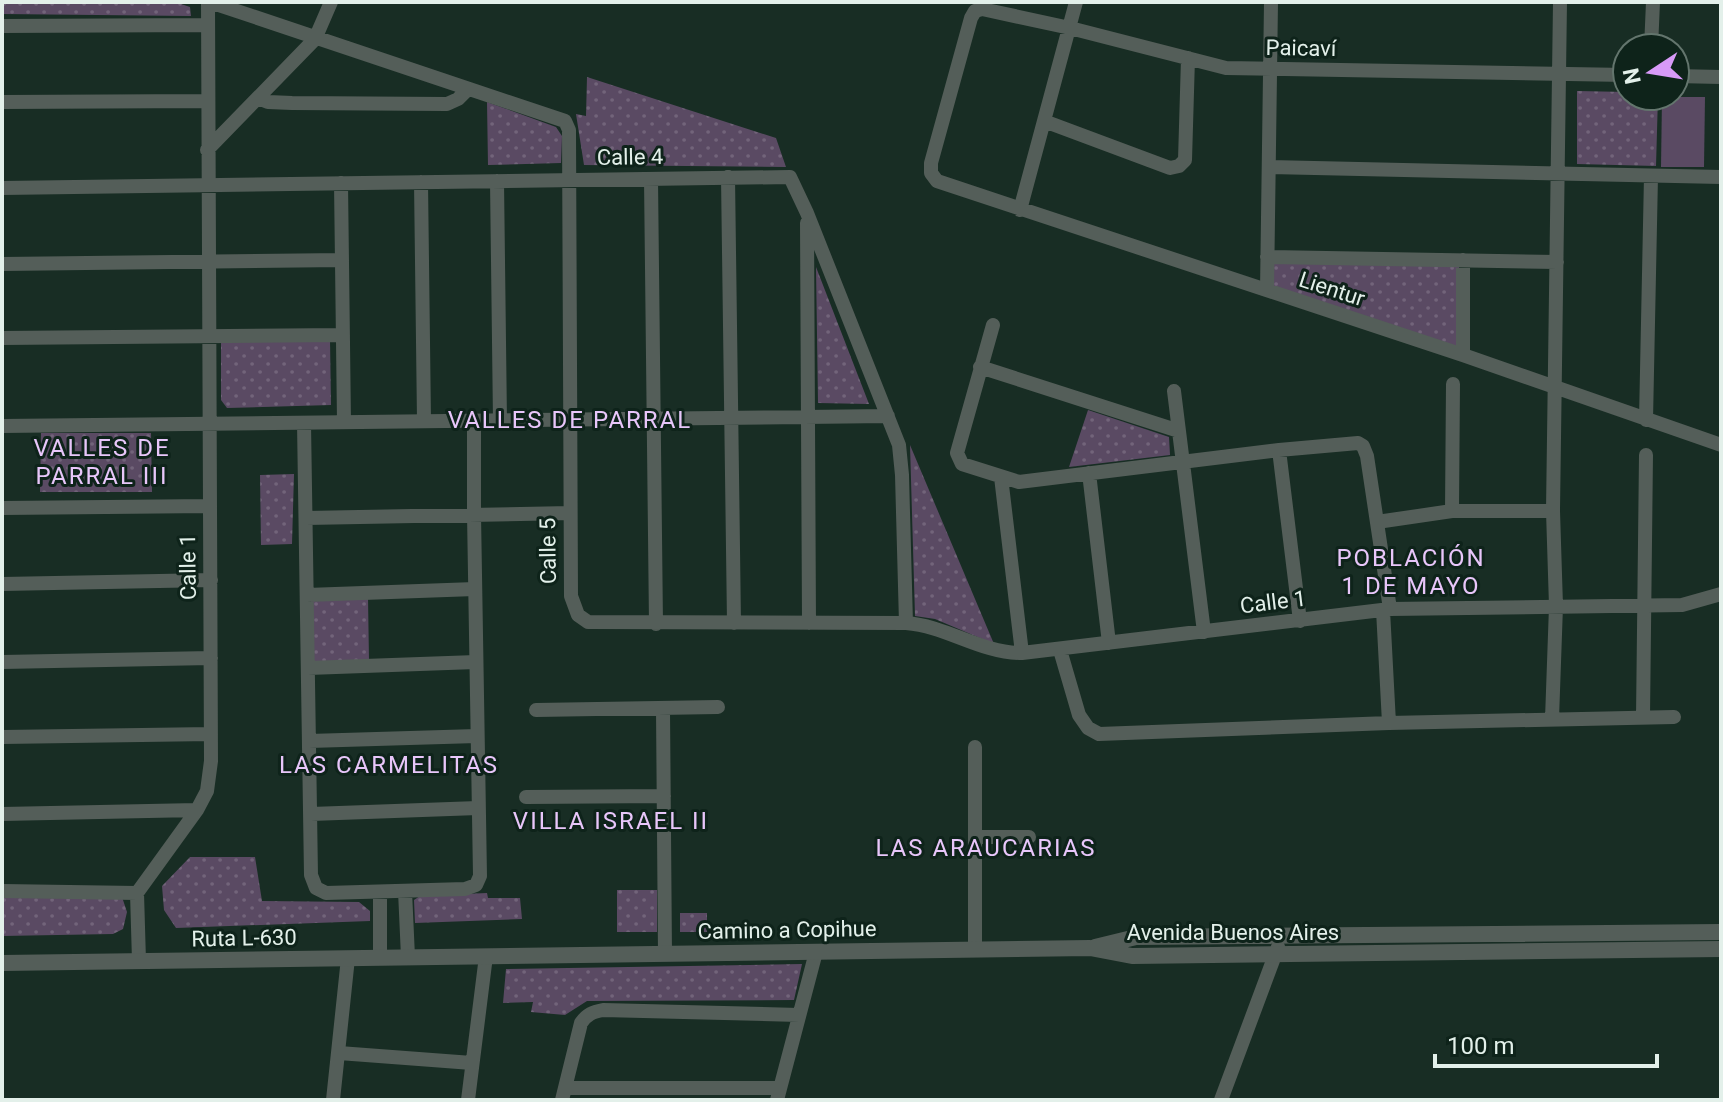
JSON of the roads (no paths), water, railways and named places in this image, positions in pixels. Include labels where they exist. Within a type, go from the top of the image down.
[{"type":"street","name":"Calle 1","points":[[137,893],[197,810],[207,791],[211,734],[207,185],[209,2]]},
{"type":"street","points":[[209,2],[468,89],[447,104],[292,103],[268,102],[258,98]]},
{"type":"street","points":[[207,150],[315,39],[331,2]]},
{"type":"street","points":[[1020,210],[1076,2]]},
{"type":"street","points":[[1267,290],[1271,2]]},
{"type":"street","points":[[1552,719],[1556,606],[1553,511],[1560,2]]},
{"type":"street","points":[[1652,32],[1653,2]]},
{"type":"street","name":"Paicaví","points":[[931,173],[931,163],[971,18],[975,11],[982,9],[1226,68],[1611,75]]},
{"type":"street","points":[[2,26],[207,25]]},
{"type":"street","points":[[1044,121],[1170,168],[1179,166],[1185,160],[1188,58]]},
{"type":"street","points":[[1691,76],[1721,77]]},
{"type":"street","name":"Calle 5","points":[[468,89],[565,121],[569,130],[571,596],[578,615],[594,624],[906,623],[944,630],[988,650],[1022,653]]},
{"type":"street","points":[[2,102],[207,101]]},
{"type":"street","points":[[1269,167],[1721,177]]},
{"type":"street","name":"Lientur","points":[[931,173],[937,181],[1020,210],[1463,355],[1721,445]]},
{"type":"street","points":[[1646,420],[1651,176]]},
{"type":"street","points":[[728,177],[734,623]]},
{"type":"street","name":"Calle 4","points":[[2,188],[790,177],[888,416],[902,461],[906,623]]},
{"type":"street","points":[[651,179],[656,624]]},
{"type":"street","points":[[497,181],[500,421]]},
{"type":"street","points":[[421,182],[424,421]]},
{"type":"street","points":[[341,183],[344,422]]},
{"type":"street","points":[[807,213],[809,623]]},
{"type":"street","points":[[1267,257],[1557,262]]},
{"type":"street","points":[[2,264],[342,260]]},
{"type":"street","points":[[1463,260],[1463,355]]},
{"type":"street","points":[[993,325],[957,453],[962,464],[1001,477],[1019,482],[1279,450],[1353,443],[1363,446],[1377,522],[1386,610],[1389,723]]},
{"type":"street","points":[[2,338],[343,335]]},
{"type":"street","points":[[980,367],[1179,431]]},
{"type":"street","points":[[1452,511],[1453,384]]},
{"type":"street","points":[[1174,391],[1204,632]]},
{"type":"street","points":[[2,426],[888,416]]},
{"type":"street","points":[[304,423],[311,875],[316,888],[326,893],[465,889],[476,885],[480,876],[474,421]]},
{"type":"street","points":[[1279,450],[1300,621]]},
{"type":"street","points":[[1643,717],[1646,455]]},
{"type":"street","points":[[1089,473],[1109,643]]},
{"type":"street","points":[[1001,477],[1022,653]]},
{"type":"street","points":[[2,508],[210,506]]},
{"type":"street","points":[[1377,522],[1452,511],[1553,511]]},
{"type":"street","points":[[306,518],[570,513]]},
{"type":"street","points":[[2,584],[211,580]]},
{"type":"street","points":[[307,595],[475,589]]},
{"type":"street","name":"Calle 1","points":[[1022,653],[1386,610],[1693,603],[1721,594]]},
{"type":"street","points":[[1060,650],[1079,715],[1088,728],[1099,734],[1389,723],[1674,717]]},
{"type":"street","points":[[2,662],[211,658]]},
{"type":"street","points":[[308,668],[476,662]]},
{"type":"street","points":[[536,710],[718,707]]},
{"type":"street","points":[[663,710],[665,954]]},
{"type":"street","points":[[2,737],[211,734]]},
{"type":"street","points":[[309,741],[477,736]]},
{"type":"street","points":[[975,747],[975,950]]},
{"type":"street","points":[[526,797],[664,796]]},
{"type":"street","points":[[311,814],[478,808]]},
{"type":"street","points":[[2,814],[197,810]]},
{"type":"street","points":[[975,837],[1029,837]]},
{"type":"street","points":[[2,891],[137,893],[139,961]]},
{"type":"street","points":[[405,891],[408,957]]},
{"type":"street","points":[[380,892],[380,958]]},
{"type":"street","name":"Avenida Buenos Aires","points":[[1090,948],[1136,937],[1721,932]]},
{"type":"street","points":[[1221,1100],[1282,935]]},
{"type":"street","name":"Camino a Copihue","points":[[486,956],[1090,948]]},
{"type":"street","name":"Avenida Buenos Aires","points":[[1090,948],[1132,956],[1721,949]]},
{"type":"street","points":[[799,1015],[603,1010],[585,1016],[564,1094],[778,1094],[816,952]]},
{"type":"street","points":[[468,1100],[486,956]]},
{"type":"street","name":"Ruta L-630","points":[[2,963],[486,956]]},
{"type":"street","points":[[333,1100],[348,958]]},
{"type":"street","points":[[339,1053],[472,1063]]},
{"type":"district","name":"VALLES DE PARRAL","points":[[570,420]]},
{"type":"district","name":"VALLES DE PARRAL III","points":[[102,462]]},
{"type":"district","name":"POBLACIÓN 1 DE MAYO","points":[[1411,572]]},
{"type":"district","name":"LAS CARMELITAS","points":[[389,765]]},
{"type":"district","name":"VILLA ISRAEL II","points":[[611,821]]},
{"type":"district","name":"LAS ARAUCARIAS","points":[[986,848]]}]
